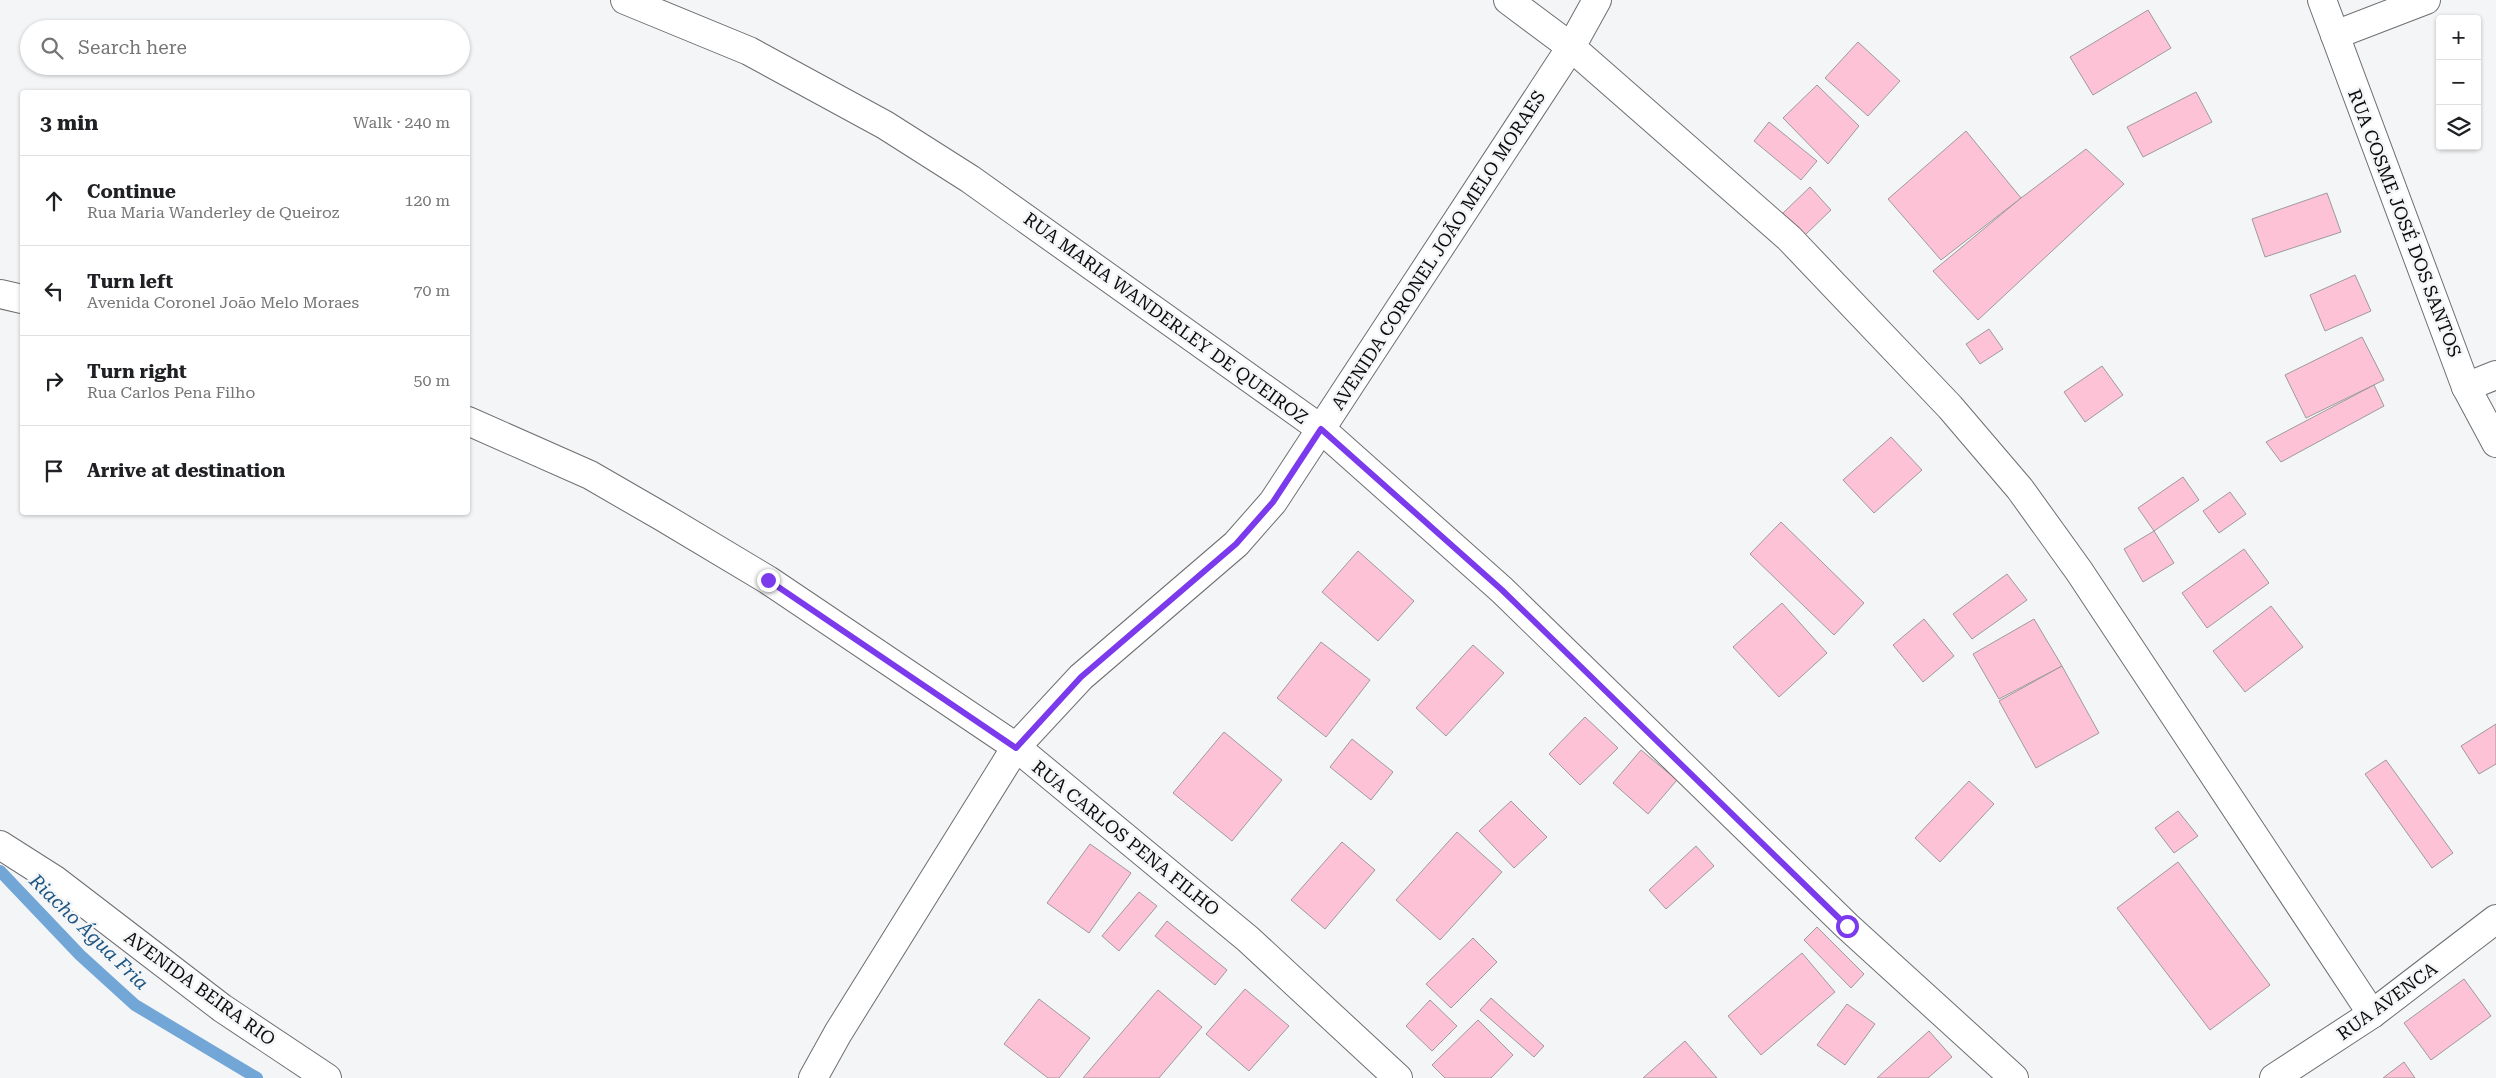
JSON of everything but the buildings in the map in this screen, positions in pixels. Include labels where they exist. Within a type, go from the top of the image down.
[{"type":"street","name":"RUA MARIA WANDERLEY DE QUEIROZ","points":[[625,0],[749,51],[885,125],[970,179],[1321,429],[1502,590],[1847,926],[2014,1078]]},
{"type":"street","points":[[1508,0],[1571,47],[1789,238],[1950,407],[2020,489],[2079,571],[2372,1014]]},
{"type":"street","name":"AVENIDA CORONEL JOÃO MELO MORAES","points":[[814,1078],[838,1033],[1016,748],[1081,677],[1236,544],[1273,502],[1571,47],[1597,0]]},
{"type":"street","name":"RUA COSME JOSÉ DOS SANTOS","points":[[2322,0],[2466,387],[2496,443]]},
{"type":"street","points":[[2334,35],[2426,0]]},
{"type":"street","points":[[0,294],[20,299]]},
{"type":"street","points":[[2466,387],[2496,375]]},
{"type":"street","name":"RUA CARLOS PENA FILHO","points":[[470,422],[590,475],[661,516],[768,580],[1016,748],[1248,939],[1398,1078]]},
{"type":"street","name":"AVENIDA BEIRA RIO","points":[[0,845],[55,880],[222,1008],[327,1078]]},
{"type":"street","name":"RUA AVENCA","points":[[2274,1078],[2372,1014],[2496,920]]},
{"type":"waterway","name":"Riacho Água Fria","points":[[0,871],[80,955],[135,1005],[257,1078]]},
{"type":"route","points":[[768,580],[1016,748],[1081,677],[1236,544],[1273,502],[1321,429],[1502,590],[1847,926]]}]
